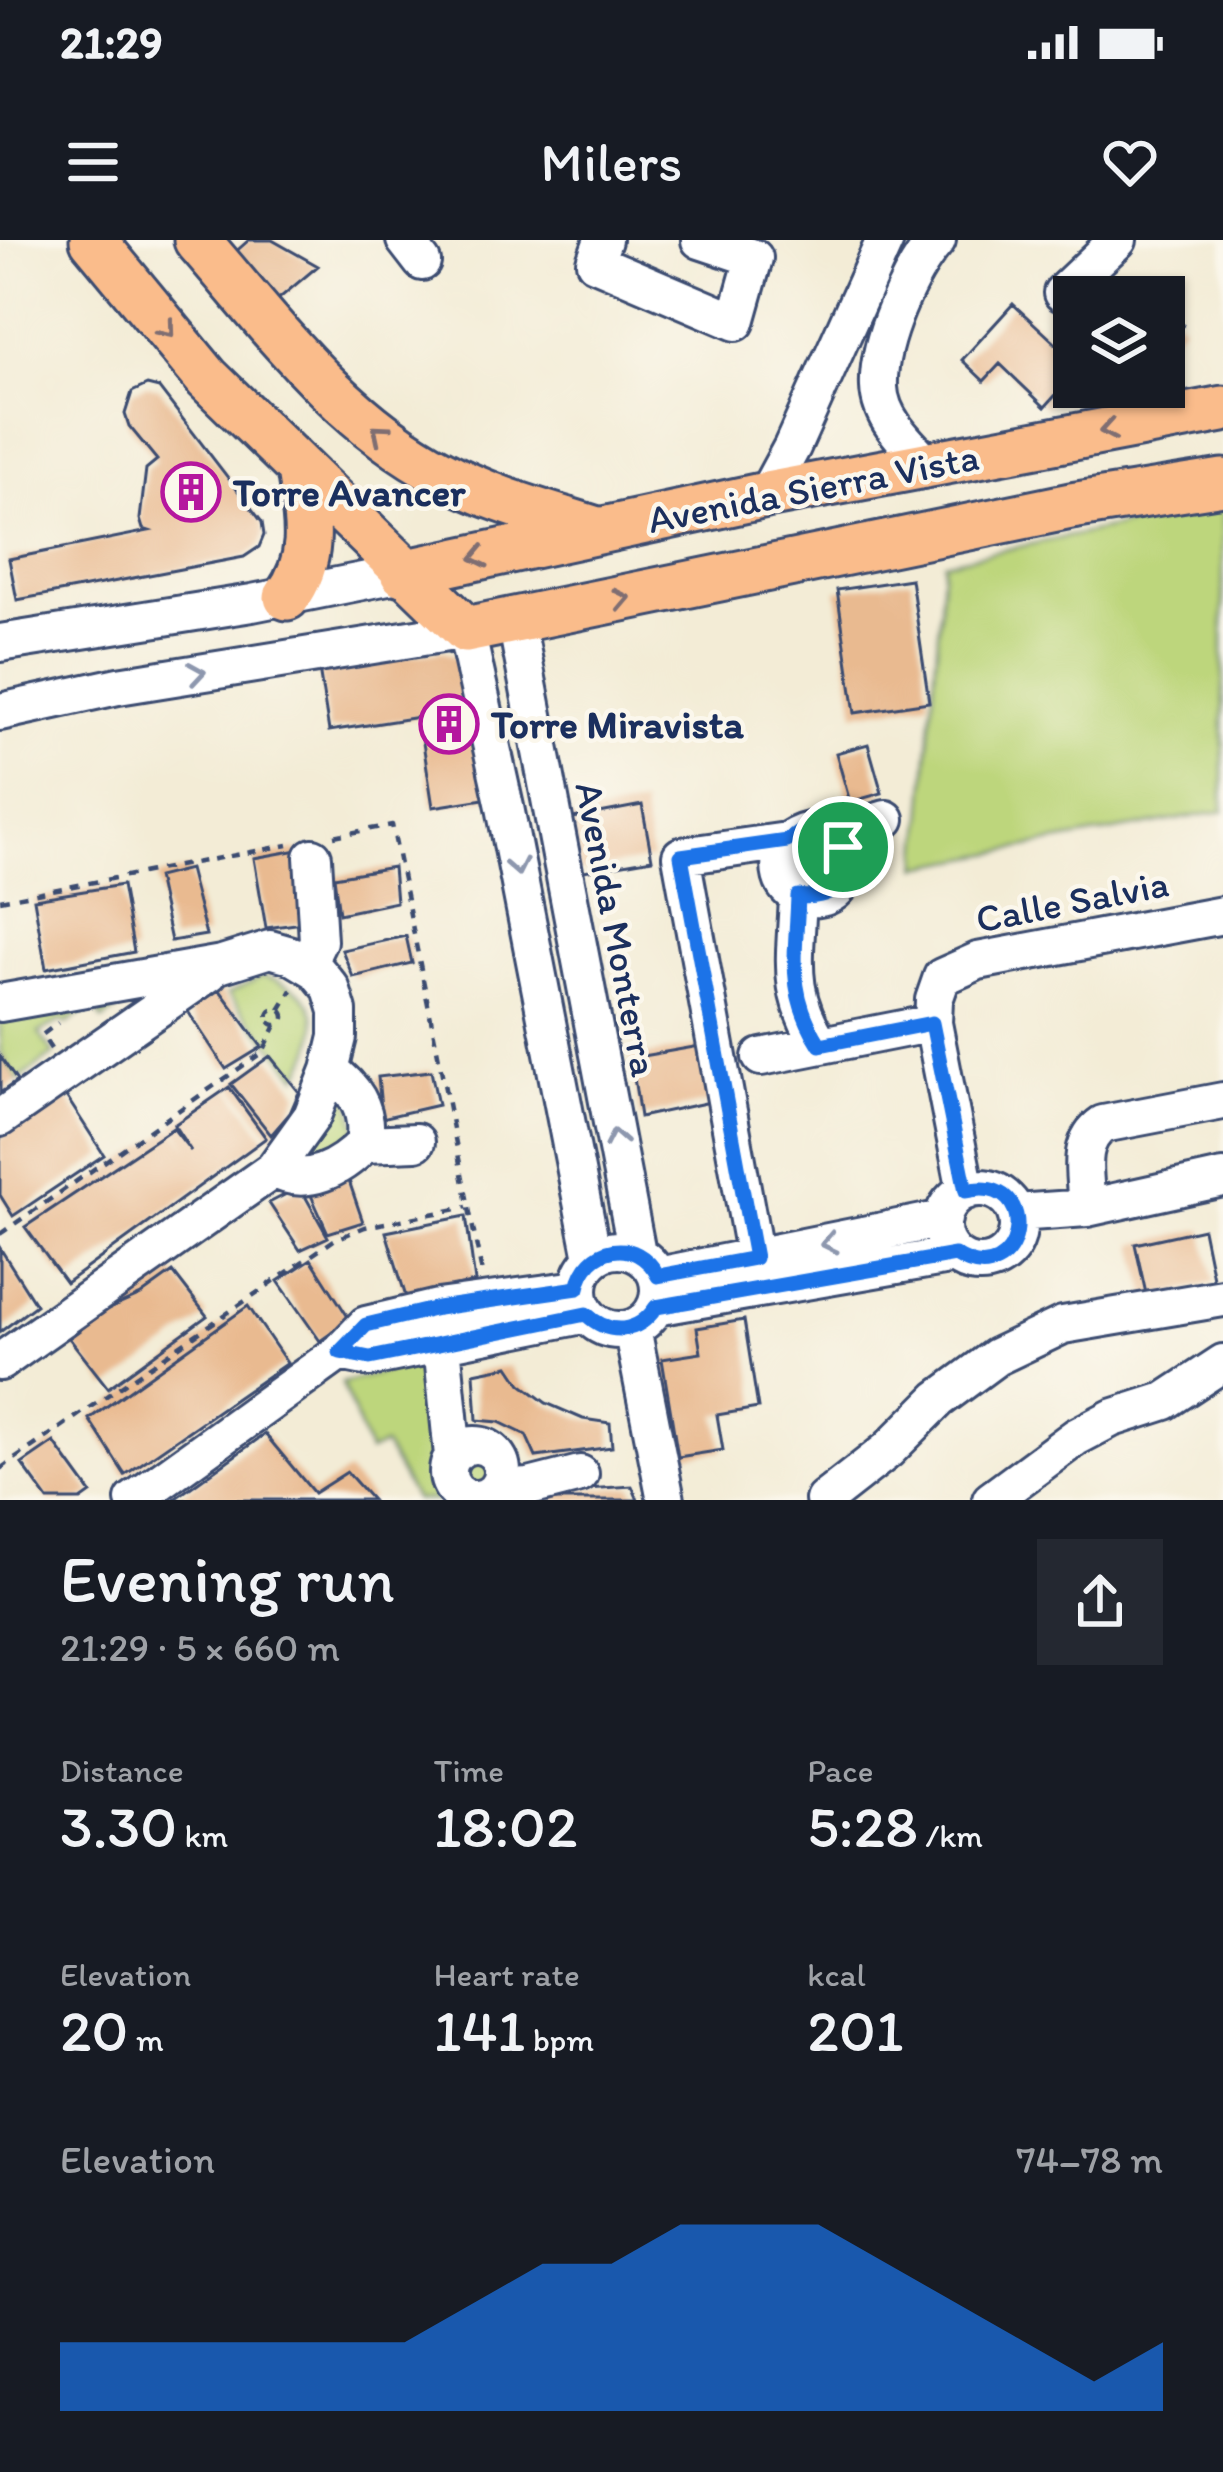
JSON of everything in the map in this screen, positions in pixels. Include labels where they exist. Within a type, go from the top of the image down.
[{"type":"main road","points":[[93,240],[207,378],[466,630]]},
{"type":"main road","points":[[197,240],[320,382],[397,446],[494,497],[599,531]]},
{"type":"main road","name":"Avenida Sierra Vista","points":[[403,573],[766,495],[1223,409]]},
{"type":"main road","points":[[286,597],[299,579],[310,548],[300,470]]},
{"type":"main road","name":"Avenida Sierra Vista","points":[[466,630],[1072,506],[1223,482]]},
{"type":"street","points":[[603,240],[595,262],[736,322],[754,258],[700,240]]},
{"type":"street","points":[[766,495],[885,240]]},
{"type":"street","points":[[928,466],[896,431],[879,389],[891,320],[937,240]]},
{"type":"street","points":[[1080,276],[1118,240]]},
{"type":"street","points":[[827,368],[879,389]]},
{"type":"street","points":[[0,644],[403,573]]},
{"type":"street","name":"Avenida Monterra","points":[[516,621],[646,1291],[667,1500]]},
{"type":"street","points":[[0,712],[118,686],[466,630],[505,807],[586,1287],[607,1328],[646,1291],[955,1205],[990,1190],[1001,1194],[1016,1213],[1017,1237],[1003,1257],[979,1264],[955,1255],[646,1291]]},
{"type":"street","points":[[0,691],[97,677],[118,686]]},
{"type":"street","points":[[505,807],[549,798]]},
{"type":"street","points":[[832,835],[886,819]]},
{"type":"street","points":[[800,832],[832,835],[843,847],[848,868],[838,888],[819,899],[798,896],[785,886],[778,871],[779,855],[800,832]]},
{"type":"street","points":[[755,1258],[681,856],[787,841]]},
{"type":"street","points":[[307,964],[318,941],[314,857]]},
{"type":"street","points":[[798,896],[795,992],[804,1021],[820,1045]]},
{"type":"street","name":"Calle Salvia","points":[[932,1023],[942,977],[955,968],[1223,915]]},
{"type":"street","points":[[0,1003],[222,964],[270,949],[307,964],[332,988],[338,1011],[330,1070],[312,1116],[274,1169],[0,1362]]},
{"type":"street","points":[[0,1118],[222,964]]},
{"type":"street","points":[[761,1057],[932,1023],[955,1205],[947,1245],[955,1255]]},
{"type":"street","points":[[274,1169],[299,1178],[335,1169],[364,1144],[363,1108],[355,1091],[330,1070]]},
{"type":"street","points":[[1087,1208],[1084,1146],[1089,1133],[1103,1124],[1223,1101]]},
{"type":"street","points":[[364,1144],[416,1142]]},
{"type":"street","points":[[1016,1213],[1087,1208],[1223,1178]]},
{"type":"street","points":[[134,1500],[340,1352],[366,1325],[440,1326],[586,1287],[614,1249],[646,1291]]},
{"type":"street","points":[[824,1500],[874,1462],[939,1399],[996,1357],[1064,1325],[1223,1298]]},
{"type":"street","points":[[440,1326],[453,1456],[475,1444],[491,1450],[501,1464],[476,1496]]},
{"type":"street","points":[[991,1500],[1076,1437],[1112,1418],[1165,1401],[1223,1363]]},
{"type":"street","points":[[476,1496],[580,1474]]},
{"type":"path","points":[[55,1054],[42,1035],[63,1019]]},
{"type":"path","points":[[0,1234],[263,1052],[276,1025]]},
{"type":"path","points":[[0,1469],[334,1240],[365,1227],[466,1207]]},
{"type":"green space","points":[[1223,505],[1223,811],[919,867],[944,562]]},
{"type":"green space","points":[[262,976],[297,990],[313,1012],[313,1042],[298,1076],[228,994]]},
{"type":"green space","points":[[137,995],[103,1020],[93,1006],[66,1024],[62,1020],[39,1033],[54,1054],[17,1081],[0,1051],[0,1015]]},
{"type":"green space","points":[[347,1091],[359,1133],[304,1165],[319,1132]]},
{"type":"green space","points":[[412,1364],[431,1377],[433,1467],[444,1495],[440,1500],[415,1500],[384,1445],[369,1452],[342,1383]]},
{"type":"green space","points":[[476,1453],[489,1458],[494,1471],[489,1484],[476,1489],[463,1484],[458,1471],[463,1458]]},
{"type":"building","points":[[249,240],[272,240],[318,266],[275,302],[232,255]]},
{"type":"building","points":[[1013,304],[1053,341],[1053,398],[1045,407],[1000,364],[984,381],[962,360]]},
{"type":"building","name":"Torre Avancer","points":[[147,385],[159,388],[262,522],[259,547],[244,557],[17,600],[9,559],[149,531],[140,519],[146,469],[157,460],[125,414],[132,392]]},
{"type":"building","points":[[911,579],[929,702],[855,713],[837,590]]},
{"type":"building","name":"Torre Miravista","points":[[443,651],[462,660],[490,798],[433,807],[419,717],[329,731],[319,669]]},
{"type":"building","points":[[868,744],[882,793],[850,802],[836,753]]},
{"type":"building","points":[[642,805],[652,859],[578,872],[568,819]]},
{"type":"building","points":[[298,850],[303,923],[266,928],[254,858]]},
{"type":"building","points":[[393,867],[396,902],[339,914],[334,877]]},
{"type":"building","points":[[189,869],[206,935],[171,941],[157,877]]},
{"type":"building","points":[[122,885],[134,952],[46,969],[34,899]]},
{"type":"building","points":[[406,936],[412,963],[353,977],[342,950]]},
{"type":"building","points":[[219,989],[262,1047],[226,1069],[187,1010]]},
{"type":"building","points":[[700,1046],[710,1102],[640,1117],[631,1058]]},
{"type":"building","points":[[0,1056],[17,1081],[0,1093]]},
{"type":"building","points":[[270,1056],[299,1092],[290,1113],[271,1135],[231,1084]]},
{"type":"building","points":[[431,1071],[438,1105],[382,1118],[378,1077]]},
{"type":"building","points":[[229,1087],[266,1138],[66,1283],[25,1227],[173,1128],[191,1151],[174,1125]]},
{"type":"building","points":[[64,1093],[104,1155],[13,1216],[0,1195],[0,1139]]},
{"type":"building","points":[[346,1172],[363,1222],[328,1233],[306,1184]]},
{"type":"building","points":[[300,1187],[328,1237],[300,1250],[269,1203]]},
{"type":"building","points":[[466,1216],[475,1282],[406,1297],[386,1232]]},
{"type":"building","points":[[1203,1229],[1214,1283],[1147,1298],[1135,1244]]},
{"type":"building","points":[[0,1248],[36,1305],[0,1332]]},
{"type":"building","points":[[311,1259],[350,1320],[320,1341],[278,1281]]},
{"type":"building","points":[[173,1272],[207,1316],[108,1388],[69,1338]]},
{"type":"building","points":[[248,1306],[287,1363],[125,1475],[89,1419]]},
{"type":"building","points":[[744,1320],[758,1408],[717,1415],[723,1450],[678,1457],[662,1359],[701,1353],[697,1328]]},
{"type":"building","points":[[509,1366],[521,1384],[546,1403],[583,1419],[610,1423],[612,1447],[536,1457],[526,1435],[499,1422],[477,1420],[474,1373]]},
{"type":"building","points":[[265,1434],[314,1493],[347,1472],[372,1500],[173,1500]]},
{"type":"building","points":[[54,1442],[91,1493],[81,1500],[48,1500],[22,1464]]},
{"type":"building","points":[[632,1486],[638,1500],[540,1500],[556,1491]]},
{"type":"place","name":"Torre Avancer","points":[[191,492]]},
{"type":"place","name":"Torre Miravista","points":[[449,724]]},
{"type":"route","points":[[817,830],[832,835],[843,847],[848,868],[838,888],[819,899],[798,896],[793,961],[795,992],[804,1021],[820,1045],[932,1023],[966,1191],[990,1190],[1010,1202],[1018,1225],[1012,1248],[992,1263],[966,1262],[955,1255],[656,1307],[641,1324],[620,1330],[596,1323],[586,1314],[370,1358],[340,1352],[366,1325],[438,1308],[578,1288],[593,1258],[614,1249],[637,1253],[658,1276],[755,1258],[681,856],[787,841],[800,832],[817,830]]}]
